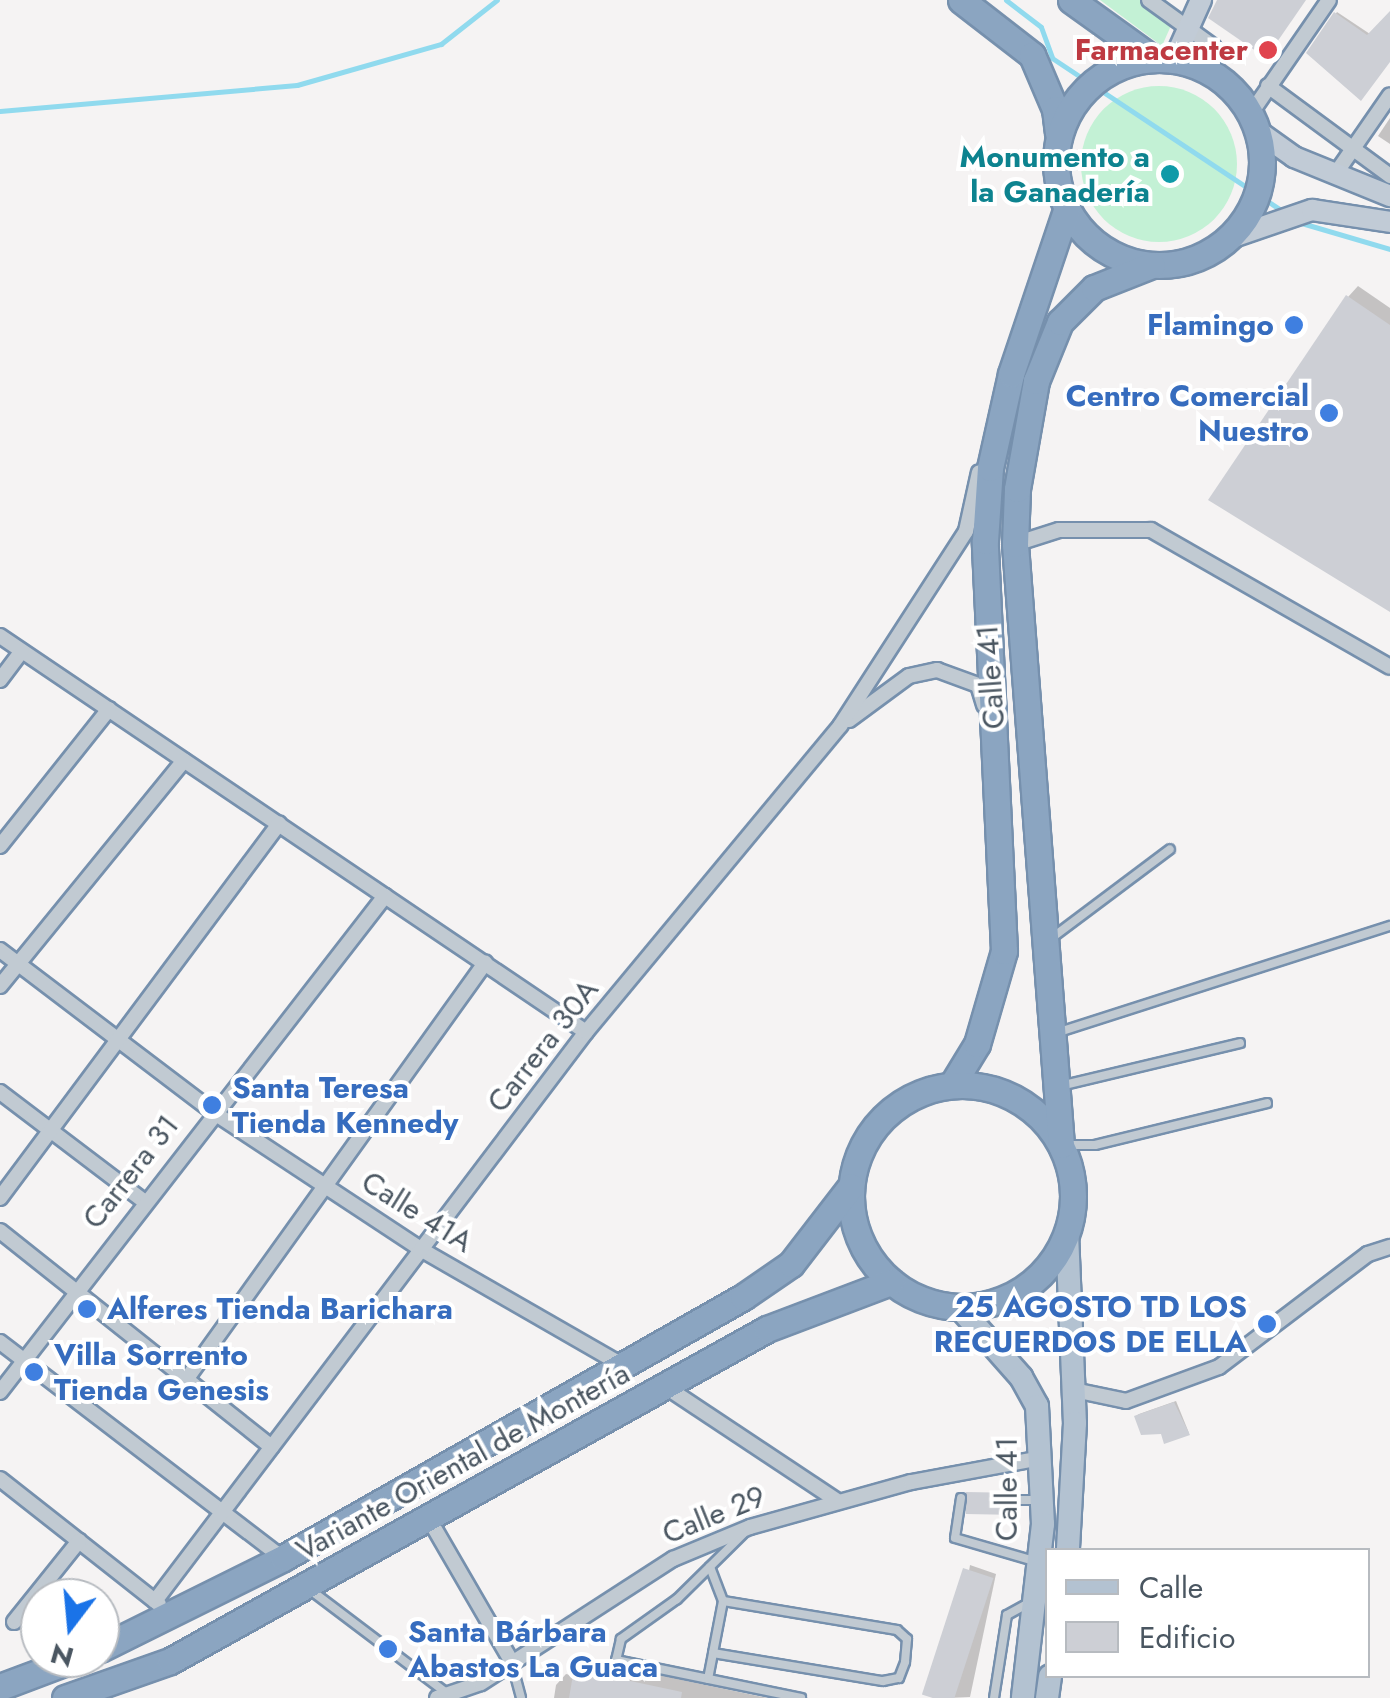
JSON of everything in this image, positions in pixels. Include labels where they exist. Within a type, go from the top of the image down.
[{"type":"highway","points":[[961,0],[1032,55],[1056,109],[1056,174],[1067,208],[1102,248],[1152,265],[1194,259],[1230,238],[1260,189],[1255,123],[1214,74],[1164,58],[1071,0]]},
{"type":"highway","points":[[1058,138],[1087,87],[1129,62],[1164,58]]},
{"type":"highway","name":"Calle 41","points":[[952,1085],[988,1014],[1004,952],[985,541],[990,468],[1011,374],[1067,208]]},
{"type":"highway","name":"Calle 41","points":[[1061,1144],[1042,945],[1015,544],[1022,438],[1047,348],[1077,302],[1116,276],[1152,265]]},
{"type":"highway","points":[[952,1085],[989,1088],[1024,1103],[1061,1144],[1074,1198],[1067,1234],[1054,1258],[1025,1287],[987,1304],[935,1304],[891,1282],[859,1239],[850,1186],[856,1160],[883,1117],[903,1101],[952,1085]]},
{"type":"highway","name":"Variante Oriental de Montería","points":[[120,1636],[163,1607],[283,1558],[790,1264],[850,1186]]},
{"type":"highway","name":"Variante Oriental de Montería","points":[[65,1698],[170,1661],[813,1308],[891,1282]]},
{"type":"highway","points":[[0,1687],[24,1678]]},
{"type":"main road","points":[[1164,58],[1201,0]]},
{"type":"main road","points":[[1255,123],[1334,176],[1390,196]]},
{"type":"main road","points":[[1230,238],[1312,210],[1390,222]]},
{"type":"main road","name":"Calle 41","points":[[1067,1234],[1074,1390],[1068,1548]]},
{"type":"main road","name":"Calle 41","points":[[959,1307],[1022,1377],[1037,1406],[1044,1500],[1023,1698]]},
{"type":"street","points":[[1149,0],[1214,47]]},
{"type":"street","points":[[1255,123],[1268,86],[1329,0]]},
{"type":"street","points":[[1268,86],[1355,146],[1390,176]]},
{"type":"street","points":[[1334,176],[1390,95]]},
{"type":"street","points":[[840,726],[966,531],[993,406],[1011,374]]},
{"type":"street","points":[[1015,544],[1059,530],[1151,530],[1390,667]]},
{"type":"street","points":[[0,636],[586,1032]]},
{"type":"street","points":[[0,680],[22,651]]},
{"type":"street","points":[[840,726],[910,676],[937,670],[978,685],[992,732]]},
{"type":"street","points":[[0,846],[109,709]]},
{"type":"street","name":"Carrera 30A","points":[[163,1607],[272,1448],[586,1032],[840,726]]},
{"type":"street","points":[[0,986],[184,760]]},
{"type":"street","points":[[0,1198],[278,824]]},
{"type":"street","name":"Carrera 31","points":[[0,1392],[385,896]]},
{"type":"street","name":"Calle 41A","points":[[0,950],[216,1114],[422,1250],[620,1364]]},
{"type":"street","points":[[188,1377],[484,963]]},
{"type":"street","points":[[0,1092],[145,1202]]},
{"type":"street","points":[[0,1231],[188,1377],[272,1448]]},
{"type":"street","points":[[1074,1390],[1126,1401],[1219,1367],[1368,1254],[1390,1247]]},
{"type":"street","points":[[0,1342],[283,1558]]},
{"type":"street","points":[[666,1387],[836,1500]]},
{"type":"street","name":"Calle 29","points":[[443,1697],[482,1691],[512,1662],[673,1559],[750,1527],[836,1500],[1042,1458]]},
{"type":"street","points":[[0,1479],[163,1607]]},
{"type":"street","points":[[429,1519],[512,1662]]},
{"type":"street","points":[[14,1622],[79,1541]]},
{"type":"lane","points":[[1042,945],[1170,849]]},
{"type":"lane","points":[[1050,1035],[1390,926]]},
{"type":"lane","points":[[1054,1088],[1240,1043]]},
{"type":"lane","points":[[1061,1144],[1096,1145],[1267,1104]]},
{"type":"lane","points":[[956,1474],[959,1498],[955,1538],[1038,1562]]},
{"type":"lane","points":[[1009,1500],[1044,1500]]},
{"type":"lane","points":[[750,1527],[710,1568],[615,1648],[616,1660],[801,1698]]},
{"type":"lane","points":[[708,1679],[723,1601],[710,1568]]},
{"type":"lane","points":[[305,1586],[443,1697]]},
{"type":"lane","points":[[994,1698],[1007,1615],[1034,1600]]},
{"type":"lane","points":[[714,1652],[882,1681],[899,1678],[906,1662],[907,1639],[897,1630],[723,1601]]},
{"type":"lane","points":[[512,1662],[521,1698]]},
{"type":"green space","points":[[1100,0],[1143,0],[1173,21],[1162,46]]},
{"type":"green space","points":[[1159,86],[1189,92],[1214,109],[1231,134],[1237,164],[1231,194],[1214,219],[1189,236],[1159,242],[1129,236],[1104,219],[1087,194],[1081,164],[1087,134],[1104,109],[1129,92]]},
{"type":"building","points":[[1217,0],[1306,0],[1266,58],[1208,18]]},
{"type":"building","points":[[1390,11],[1390,62],[1361,101],[1306,53],[1334,12],[1367,35]]},
{"type":"building","name":"Centro Comercial Nuestro","points":[[1346,295],[1390,325],[1390,612],[1208,500]]},
{"type":"building","points":[[1174,1402],[1190,1435],[1164,1444],[1161,1434],[1141,1435],[1134,1416]]},
{"type":"building","points":[[966,1492],[1006,1493],[1006,1515],[966,1514]]},
{"type":"building","points":[[963,1568],[993,1578],[954,1698],[922,1694]]},
{"type":"building","points":[[574,1669],[682,1692],[681,1698],[569,1698]]},
{"type":"waterway","points":[[0,111],[297,85],[441,44],[497,0]]},
{"type":"waterway","points":[[1006,0],[1041,27],[1052,58],[1285,213]]},
{"type":"waterway","points":[[1298,222],[1390,249]]},
{"type":"place","name":"Farmacenter","points":[[1268,50]]},
{"type":"place","name":"Monumento a la Ganadería","points":[[1170,174]]},
{"type":"place","name":"Flamingo","points":[[1294,325]]},
{"type":"place","name":"Centro Comercial Nuestro","points":[[1329,413]]},
{"type":"place","name":"Santa Teresa Tienda Kennedy","points":[[212,1105]]},
{"type":"place","name":"Alferes Tienda Barichara","points":[[87,1309]]},
{"type":"place","name":"25 AGOSTO TD LOS RECUERDOS DE ELLA","points":[[1267,1324]]},
{"type":"place","name":"Villa Sorrento Tienda Genesis","points":[[34,1372]]},
{"type":"place","name":"Santa Bárbara Abastos La Guaca","points":[[388,1649]]}]
